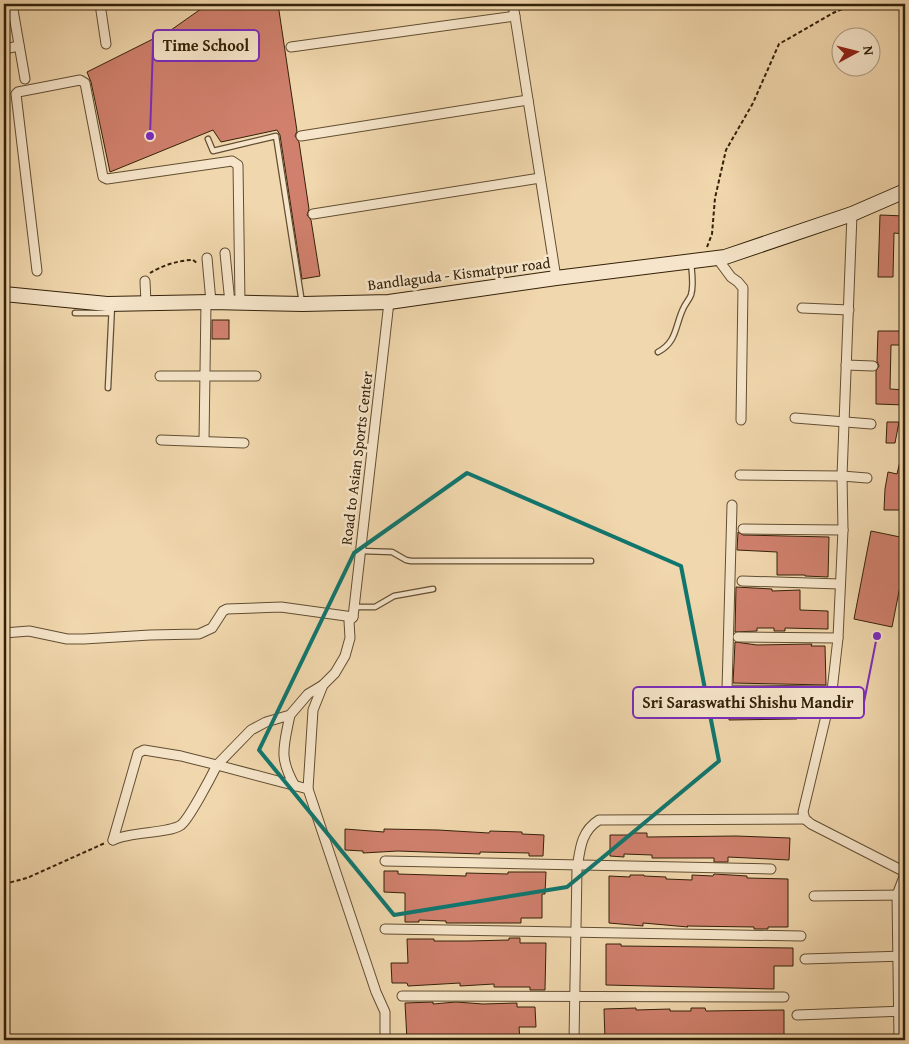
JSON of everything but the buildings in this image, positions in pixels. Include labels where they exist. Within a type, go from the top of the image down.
[{"type":"street","points":[[12,4],[25,79]]},
{"type":"street","points":[[100,4],[106,44]]},
{"type":"street","points":[[513,4],[556,278]]},
{"type":"street","points":[[291,47],[515,16]]},
{"type":"street","points":[[4,49],[19,46]]},
{"type":"street","points":[[37,271],[16,94],[18,92],[80,80],[85,83],[104,177],[106,179],[232,161],[236,163],[238,166],[235,303]]},
{"type":"street","points":[[301,136],[528,100]]},
{"type":"street","points":[[313,214],[540,178]]},
{"type":"street","name":"Bandlaguda - Kismatpur road","points":[[4,294],[112,308],[146,303],[303,304],[389,302],[556,278],[725,257],[852,214],[905,191]]},
{"type":"street","points":[[852,214],[838,638],[832,691],[803,812],[805,819],[810,824],[905,873],[901,895],[902,1011],[899,1040]]},
{"type":"street","points":[[226,253],[235,303]]},
{"type":"street","points":[[204,441],[208,302],[207,258]]},
{"type":"street","points":[[717,258],[731,277],[743,288],[741,420]]},
{"type":"street","points":[[145,281],[146,303]]},
{"type":"street","name":"Road to Asian Sports Center","points":[[323,685],[336,673],[345,656],[350,638],[349,621],[353,612],[389,302]]},
{"type":"street","points":[[802,308],[848,310]]},
{"type":"street","points":[[846,365],[873,366]]},
{"type":"street","points":[[160,376],[256,376]]},
{"type":"street","points":[[795,418],[870,424]]},
{"type":"street","points":[[161,440],[244,443]]},
{"type":"street","points":[[740,475],[868,478]]},
{"type":"street","points":[[732,504],[727,690],[832,691]]},
{"type":"street","points":[[742,530],[843,530]]},
{"type":"street","points":[[742,581],[840,584]]},
{"type":"street","points":[[4,633],[29,631],[67,639],[150,634],[199,634],[212,628],[223,611],[228,609],[281,607],[353,612]]},
{"type":"street","points":[[738,637],[838,638]]},
{"type":"street","points":[[113,840],[137,833],[170,829],[182,825],[217,765],[251,730],[266,722],[290,714],[308,694],[323,685]]},
{"type":"street","points":[[323,685],[313,710],[308,790],[376,992],[385,1012],[385,1040]]},
{"type":"street","points":[[290,714],[283,756],[286,771],[295,786]]},
{"type":"street","points":[[113,840],[140,751],[182,756],[308,790]]},
{"type":"street","points":[[574,1040],[578,865],[585,833],[590,825],[599,820],[805,819]]},
{"type":"street","points":[[385,861],[771,869]]},
{"type":"street","points":[[814,896],[901,895]]},
{"type":"street","points":[[385,929],[801,936]]},
{"type":"street","points":[[805,959],[901,956]]},
{"type":"street","points":[[402,996],[784,998]]},
{"type":"street","points":[[798,1015],[902,1011]]},
{"type":"lane","points":[[208,139],[213,150],[276,136],[303,304]]},
{"type":"lane","points":[[658,352],[666,348],[672,341],[683,308],[691,294],[696,261]]},
{"type":"lane","points":[[76,313],[112,308],[108,388]]},
{"type":"lane","points":[[360,551],[392,552],[411,561],[592,561]]},
{"type":"lane","points":[[353,612],[375,607],[394,596],[433,589]]},
{"type":"path","points":[[696,261],[712,234],[714,198],[726,150],[753,103],[779,44],[833,13],[854,4]]},
{"type":"path","points":[[145,281],[148,274],[153,271],[184,261],[195,261],[200,268]]},
{"type":"path","points":[[4,884],[28,878],[113,840]]},
{"type":"highlighted area","points":[[467,473],[681,566],[719,761],[567,887],[394,915],[259,750],[354,553]]},
{"type":"place","name":"Time School","points":[[150,136]]},
{"type":"place","name":"Sri Saraswathi Shishu Mandir","points":[[877,636]]}]
